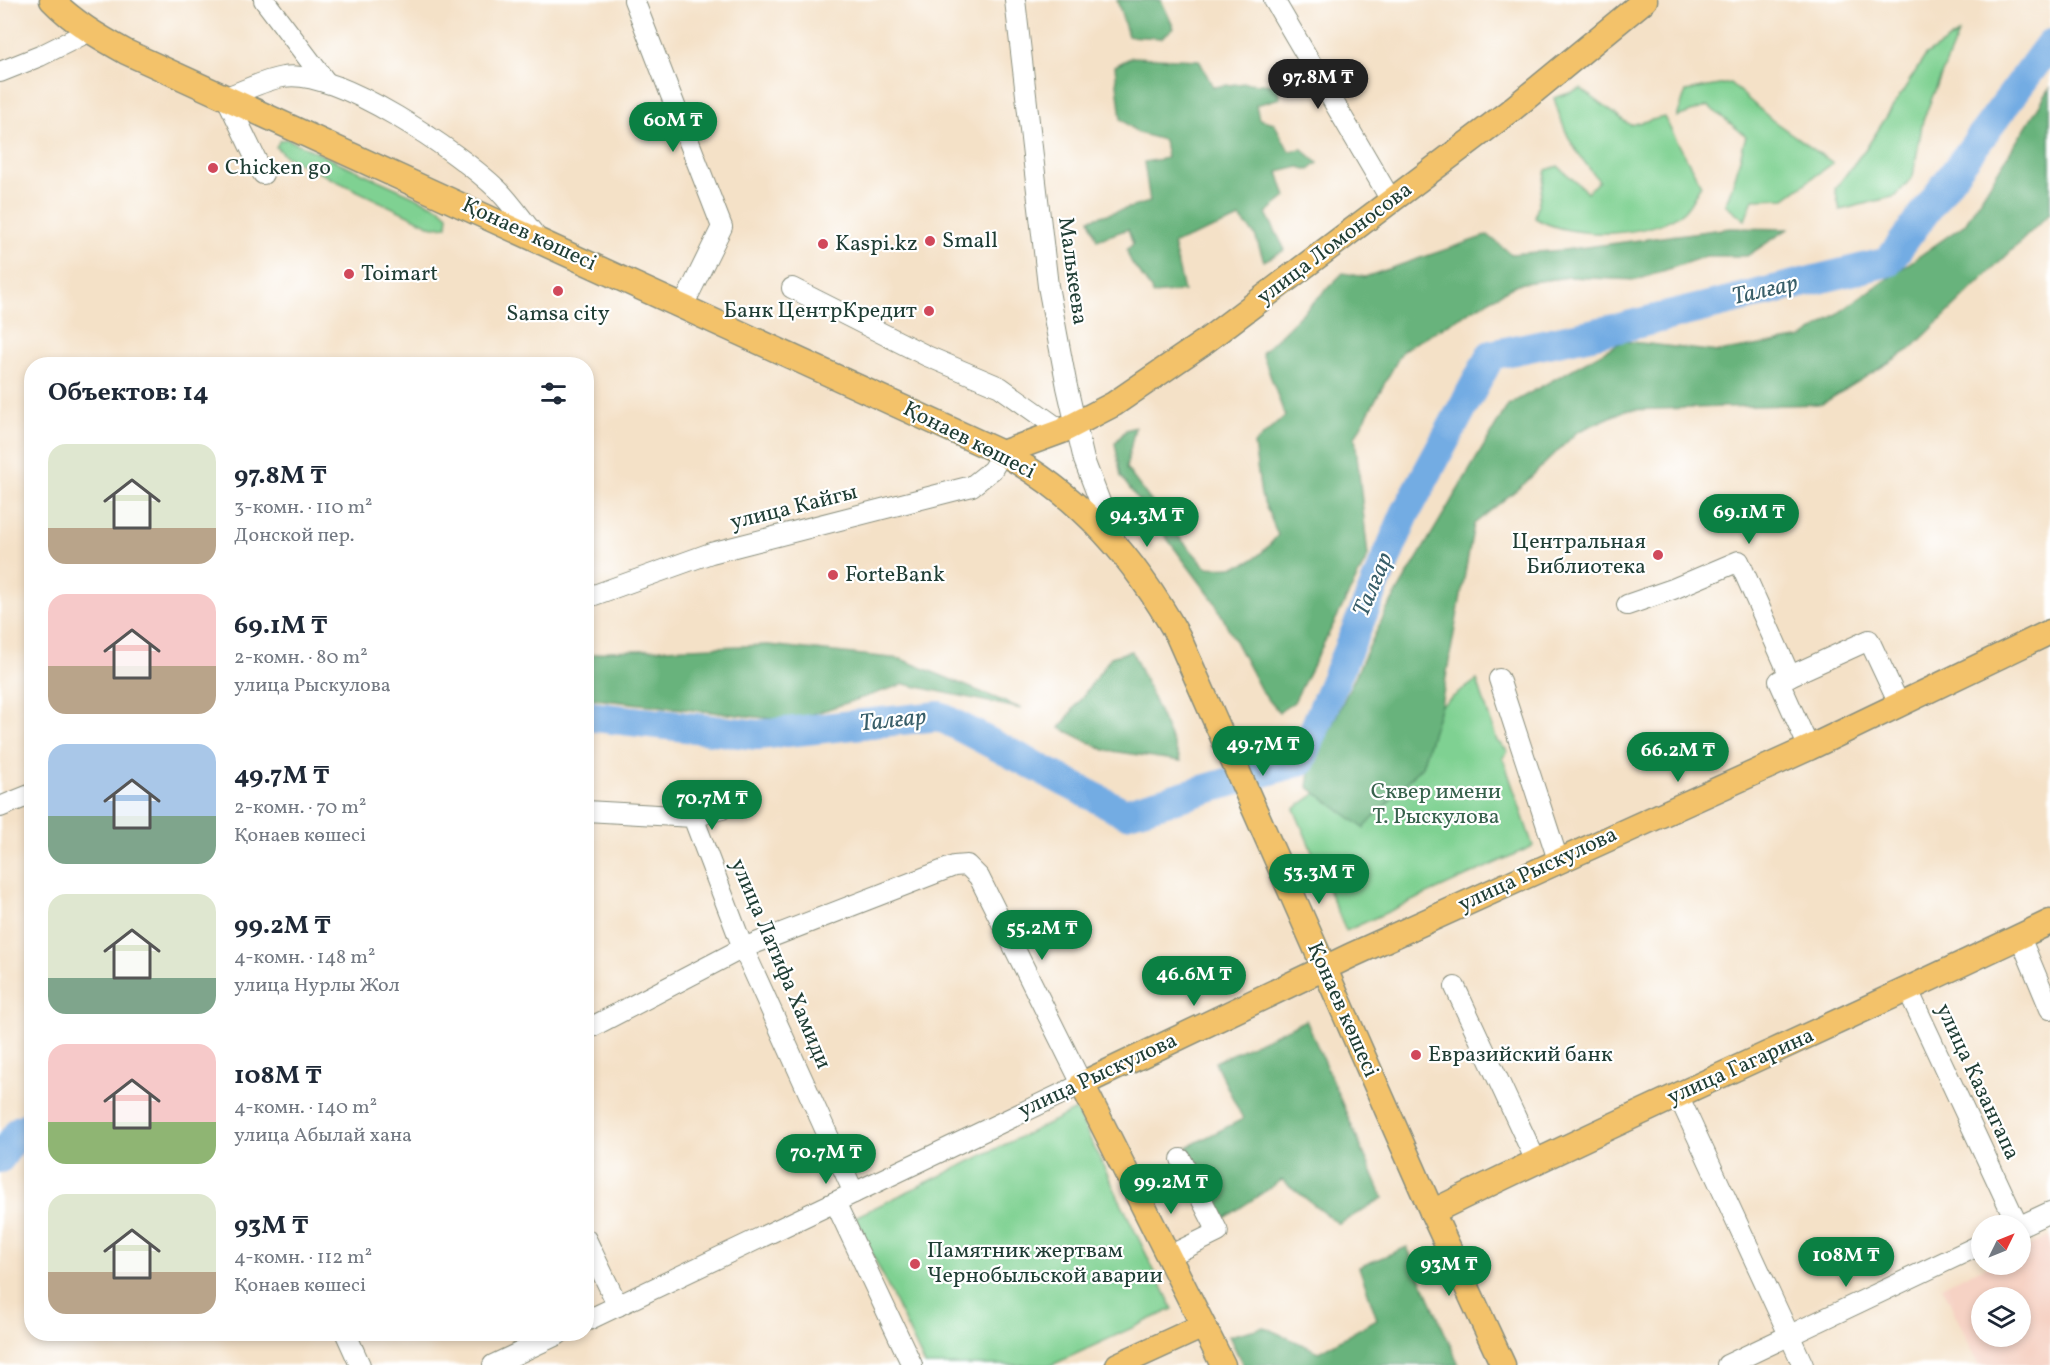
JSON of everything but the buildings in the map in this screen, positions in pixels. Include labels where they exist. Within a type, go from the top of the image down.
[{"type":"main road","name":"Қонаев көшесі","points":[[52,0],[65,14],[126,52],[1002,453],[1062,490],[1115,541],[1161,606],[1213,712],[1275,859],[1432,1212],[1503,1365]]},
{"type":"main road","name":"улица Ломоносова","points":[[1002,453],[1069,428],[1114,404],[1203,343],[1510,111],[1645,0]]},
{"type":"main road","name":"улица Рыскулова","points":[[1082,1084],[1558,860],[1809,748],[2050,632]]},
{"type":"main road","name":"улица Гагарина","points":[[1432,1212],[1536,1161],[2050,922]]},
{"type":"main road","points":[[1082,1084],[1223,1365]]},
{"type":"main road","points":[[1118,1365],[1203,1326]]},
{"type":"street","points":[[264,0],[326,82]]},
{"type":"street","points":[[634,0],[722,227],[683,306]]},
{"type":"street","name":"Малькеева","points":[[1015,0],[1048,286],[1069,428],[1084,460],[1115,541]]},
{"type":"street","points":[[1274,0],[1392,202]]},
{"type":"street","points":[[0,72],[40,56],[90,31]]},
{"type":"street","points":[[263,174],[226,97],[284,76],[326,82],[352,92],[425,134],[497,190],[539,240]]},
{"type":"street","points":[[792,288],[927,356],[1000,387],[1069,428]]},
{"type":"street","name":"улица Кайгы","points":[[594,595],[711,553],[972,486],[992,470],[1002,453]]},
{"type":"street","points":[[1627,605],[1673,589],[1739,561],[1790,676]]},
{"type":"street","points":[[1809,748],[1779,681],[1869,640],[1899,704]]},
{"type":"street","points":[[1499,679],[1558,860]]},
{"type":"street","points":[[0,807],[24,797]]},
{"type":"street","points":[[594,811],[693,817],[722,809]]},
{"type":"street","name":"улица Латифа Хамиди","points":[[693,817],[743,948],[854,1193]]},
{"type":"street","points":[[594,1026],[743,948],[954,866],[967,865],[979,877],[1082,1084]]},
{"type":"street","points":[[2020,937],[2050,1009]]},
{"type":"street","points":[[1455,987],[1536,1161]]},
{"type":"street","name":"улица Казангапа","points":[[1908,990],[2015,1215]]},
{"type":"street","name":"улица Рыскулова","points":[[594,1317],[1082,1084]]},
{"type":"street","points":[[1678,1095],[1803,1365]]},
{"type":"street","points":[[1168,1256],[1218,1232],[1181,1159]]},
{"type":"street","points":[[835,1202],[912,1365]]},
{"type":"street","points":[[2031,1221],[2050,1212]]},
{"type":"street","points":[[1726,1365],[1971,1249]]},
{"type":"street","points":[[594,1256],[618,1306]]},
{"type":"street","points":[[349,1341],[360,1365]]},
{"type":"street","points":[[499,1362],[543,1341]]},
{"type":"shaded area","points":[[2050,1236],[2050,1365],[1979,1365],[1942,1286],[1971,1273],[1971,1275],[2031,1275],[2031,1245]]},
{"type":"green space","points":[[1117,0],[1161,0],[1174,28],[1161,38],[1128,36]]},
{"type":"green space","points":[[1958,34],[1923,120],[1913,176],[1896,196],[1840,210],[1835,189],[1869,144],[1926,55]]},
{"type":"green space","points":[[1132,57],[1199,60],[1213,87],[1245,83],[1277,85],[1280,98],[1256,105],[1259,119],[1274,123],[1289,151],[1302,149],[1318,163],[1309,170],[1299,167],[1278,172],[1286,197],[1266,213],[1285,250],[1264,261],[1255,235],[1240,218],[1173,244],[1184,291],[1153,294],[1128,256],[1127,250],[1133,244],[1128,229],[1097,240],[1090,219],[1150,202],[1144,162],[1167,158],[1164,140],[1138,133],[1121,119],[1115,66]]},
{"type":"green space","points":[[1730,83],[1772,120],[1833,163],[1785,198],[1753,199],[1745,220],[1725,204],[1735,179],[1746,136],[1708,106],[1677,117],[1686,91]]},
{"type":"green space","points":[[2050,88],[2050,213],[1911,349],[1822,404],[1626,410],[1577,432],[1525,483],[1474,524],[1441,705],[1422,766],[1364,828],[1308,787],[1310,772],[1386,611],[1508,405],[1623,341],[1718,352],[1803,338],[1965,224]]},
{"type":"green space","points":[[1581,89],[1630,125],[1664,117],[1701,185],[1686,209],[1672,219],[1654,226],[1612,233],[1569,230],[1535,218],[1546,170],[1558,166],[1587,192],[1599,181],[1572,143],[1554,98]]},
{"type":"green space","points":[[287,139],[440,208],[448,215],[447,226],[433,227],[286,157],[276,147],[280,140]]},
{"type":"green space","points":[[1730,228],[1788,229],[1747,256],[1706,256],[1637,280],[1569,277],[1517,284],[1403,350],[1355,437],[1368,556],[1294,702],[1279,712],[1262,692],[1214,601],[1121,477],[1115,443],[1126,430],[1135,427],[1126,468],[1172,529],[1206,567],[1239,566],[1255,558],[1278,535],[1261,495],[1254,444],[1285,416],[1262,353],[1343,273],[1365,277],[1488,235],[1511,254],[1564,250]]},
{"type":"green space","points":[[768,645],[901,659],[1022,709],[904,684],[792,721],[594,699],[594,654],[609,651]]},
{"type":"green space","points":[[1132,651],[1181,761],[1105,750],[1060,728],[1111,657]]},
{"type":"green space","name":"Сквер имени Т. Рыскулова","points":[[1477,680],[1497,741],[1508,751],[1503,758],[1533,846],[1346,931],[1294,809]]},
{"type":"green space","points":[[1306,1020],[1383,1198],[1339,1224],[1282,1180],[1225,1218],[1187,1147],[1243,1119],[1215,1062]]},
{"type":"green space","points":[[1076,1110],[1173,1309],[1052,1365],[925,1365],[855,1217]]},
{"type":"green space","points":[[1407,1247],[1459,1365],[1243,1365],[1229,1336],[1264,1327],[1319,1352],[1377,1319],[1359,1267]]},
{"type":"waterway","name":"Талғар","points":[[594,717],[758,735],[939,716],[1125,813],[1301,761],[1405,514],[1491,355],[1619,328],[1888,262],[2050,44]]},
{"type":"waterway","name":"Талғар","points":[[0,1158],[20,1130],[24,1128]]},
{"type":"place","name":"Chicken go","points":[[213,168]]},
{"type":"place","name":"Small","points":[[930,241]]},
{"type":"place","name":"Kaspi.kz","points":[[823,244]]},
{"type":"place","name":"Toimart","points":[[349,274]]},
{"type":"place","name":"Samsa city","points":[[558,291]]},
{"type":"place","name":"Банк ЦентрКредит","points":[[929,311]]},
{"type":"place","name":"Центральная Библиотека","points":[[1658,555]]},
{"type":"place","name":"ForteBank","points":[[833,575]]},
{"type":"place","name":"Евразийский банк","points":[[1416,1055]]},
{"type":"place","name":"Памятник жертвам Чернобыльской аварии","points":[[915,1264]]}]
